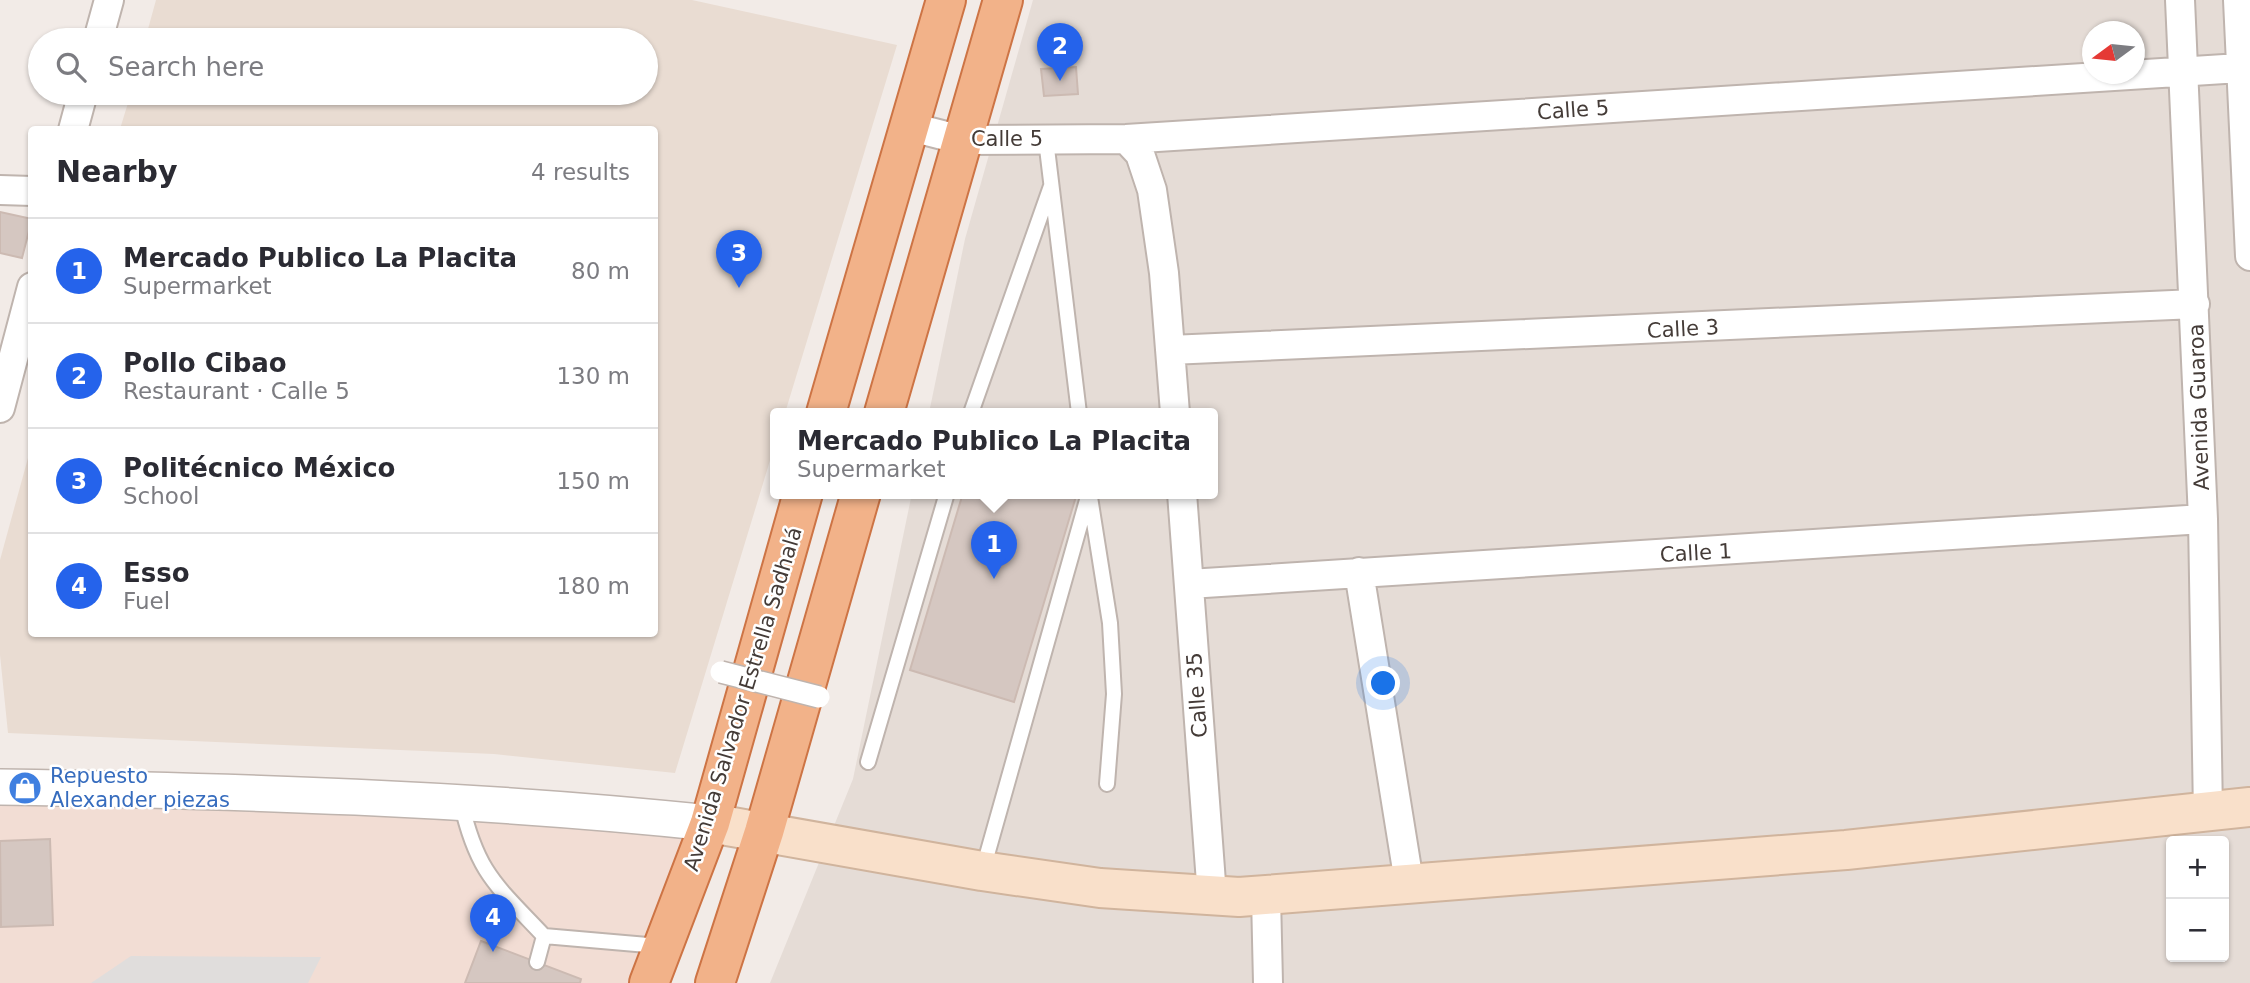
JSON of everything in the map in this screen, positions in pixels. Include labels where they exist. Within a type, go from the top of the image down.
[{"type":"highway","points":[[827,408],[907,126],[946,0]]},
{"type":"highway","points":[[885,408],[1003,0]]},
{"type":"highway","name":"Avenida Salvador Estrella Sadhalá","points":[[649,983],[710,823],[801,499]]},
{"type":"highway","points":[[715,983],[764,832],[859,499]]},
{"type":"main road","points":[[710,823],[982,872],[1100,888],[1212,896],[1266,896],[1409,882],[1846,850],[2250,807]]},
{"type":"street","points":[[101,28],[109,0]]},
{"type":"street","name":"Avenida Guaroa","points":[[2180,0],[2203,519],[2208,813]]},
{"type":"street","points":[[2238,0],[2250,256]]},
{"type":"street","name":"Calle 5","points":[[907,126],[962,140],[1126,139],[2240,68]]},
{"type":"street","points":[[74,126],[80,105]]},
{"type":"street","points":[[1126,139],[1140,154],[1152,190],[1175,408]]},
{"type":"street","points":[[0,190],[28,191]]},
{"type":"street","points":[[0,408],[28,302]]},
{"type":"street","name":"Calle 3","points":[[1170,350],[2195,304]]},
{"type":"street","name":"Calle 35","points":[[1182,499],[1212,896]]},
{"type":"street","name":"Calle 1","points":[[1189,584],[1763,550],[2203,519]]},
{"type":"street","points":[[1359,572],[1409,882]]},
{"type":"street","points":[[721,671],[819,696]]},
{"type":"street","points":[[0,787],[257,791],[461,801],[710,823]]},
{"type":"street","points":[[1266,896],[1268,983]]},
{"type":"lane","points":[[1046,140],[1079,408]]},
{"type":"lane","points":[[973,408],[1052,184]]},
{"type":"lane","points":[[868,762],[945,499]]},
{"type":"lane","points":[[982,872],[1087,499]]},
{"type":"lane","points":[[1090,499],[1110,623],[1114,694],[1108,784]]},
{"type":"lane","points":[[461,801],[470,840],[488,876],[544,936],[664,947]]},
{"type":"lane","points":[[537,962],[544,936]]},
{"type":"shaded area","points":[[156,0],[692,0],[897,45],[787,408],[770,408],[770,460],[675,773],[494,754],[8,733],[0,655],[0,560],[28,458],[28,637],[658,637],[658,126],[121,126],[127,105],[658,105],[658,28],[148,28]]},
{"type":"shaded area","points":[[1033,0],[2250,0],[2250,983],[770,983],[853,779],[911,499],[1218,499],[1218,408],[930,408],[965,239]]},
{"type":"shaded area","points":[[0,778],[710,823],[630,983],[0,983]]},
{"type":"shaded area","points":[[131,956],[321,957],[308,983],[91,983]]},
{"type":"building","points":[[1076,67],[1078,94],[1044,96],[1041,69]]},
{"type":"building","points":[[0,212],[28,218],[28,235],[22,258],[0,253]]},
{"type":"building","points":[[961,499],[1075,499],[1014,702],[910,670]]},
{"type":"building","points":[[50,839],[53,925],[1,927],[0,841]]},
{"type":"building","points":[[481,941],[581,979],[580,983],[465,983]]},
{"type":"place","name":"Pollo Cibao","points":[[1060,81]]},
{"type":"place","name":"Politécnico México","points":[[739,288]]},
{"type":"place","name":"Mercado Publico La Placita","points":[[994,579]]},
{"type":"place","name":"Repuesto Alexander piezas","points":[[25,788]]},
{"type":"place","name":"Esso","points":[[493,952]]}]
